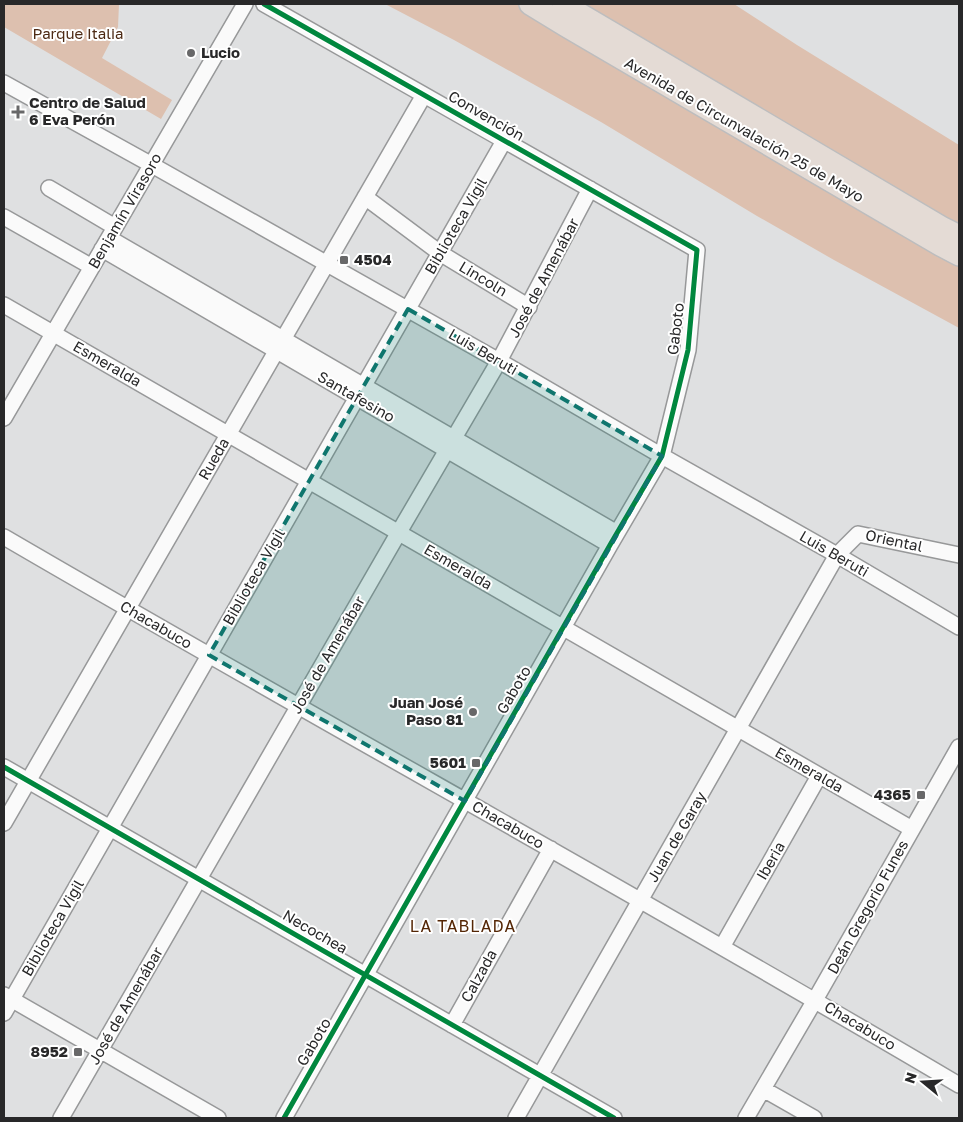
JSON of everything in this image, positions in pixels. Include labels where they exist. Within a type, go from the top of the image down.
[{"type":"highway","name":"Avenida de Circunvalación 25 de Mayo","points":[[530,4],[566,26],[950,236]]},
{"type":"highway","name":"Avenida de Circunvalación 25 de Mayo","points":[[563,4],[950,236]]},
{"type":"highway","points":[[950,236],[959,257]]},
{"type":"street","name":"Benjamín Virasoro","points":[[4,418],[245,4]]},
{"type":"street","name":"Convención","points":[[264,4],[696,250]]},
{"type":"street","name":"Luis Beruti","points":[[4,83],[152,164],[408,309],[959,626]]},
{"type":"street","name":"Rueda","points":[[4,823],[424,95]]},
{"type":"street","name":"Biblioteca Vigil","points":[[4,1013],[8,997],[110,828],[504,140]]},
{"type":"street","name":"Santafesino","points":[[50,188],[109,238],[281,345],[614,539]]},
{"type":"street","name":"José de Amenábar","points":[[61,1118],[499,361],[590,190]]},
{"type":"street","name":"Lincoln","points":[[365,197],[440,253],[529,307]]},
{"type":"street","points":[[4,217],[92,267]]},
{"type":"street","name":"Gaboto","points":[[284,1118],[662,456],[688,350],[696,250]]},
{"type":"street","name":"Esmeralda","points":[[4,305],[229,433],[912,829]]},
{"type":"street","name":"Oriental","points":[[838,555],[858,534],[959,555]]},
{"type":"street","name":"Chacabuco","points":[[4,537],[816,1000],[959,1085]]},
{"type":"street","name":"Juan de Garay","points":[[516,1118],[838,555]]},
{"type":"street","name":"Deán Gregorio Funes","points":[[746,1118],[816,1000],[959,747]]},
{"type":"street","name":"Necochea","points":[[4,767],[614,1118]]},
{"type":"street","name":"Iberia","points":[[722,947],[819,776]]},
{"type":"street","name":"Calzada","points":[[452,1025],[551,849]]},
{"type":"street","points":[[8,997],[218,1118]]},
{"type":"street","points":[[764,1089],[814,1118]]},
{"type":"highlighted area","points":[[408,309],[662,456],[465,801],[209,655]]},
{"type":"green space","name":"Parque Italia","points":[[4,4],[119,4],[118,27],[102,58],[172,100],[161,119],[4,27]]},
{"type":"green space","points":[[385,4],[734,4],[959,145],[959,328],[757,216],[601,122]]},
{"type":"cycle path","points":[[264,4],[697,250],[688,350],[662,456],[284,1118]]},
{"type":"cycle path","points":[[4,767],[614,1118]]},
{"type":"place","name":"Lucio","points":[[191,53]]},
{"type":"place","name":"Centro de Salud 6 Eva Perón","points":[[18,112]]},
{"type":"place","name":"4504","points":[[344,260]]},
{"type":"place","name":"Juan José Paso 81","points":[[473,712]]},
{"type":"place","name":"5601","points":[[476,763]]},
{"type":"place","name":"4365","points":[[921,795]]},
{"type":"place","name":"8952","points":[[78,1052]]},
{"type":"district","name":"LA TABLADA","points":[[463,926]]}]
